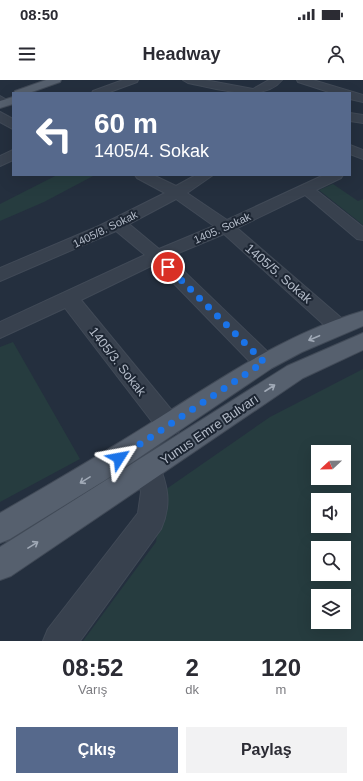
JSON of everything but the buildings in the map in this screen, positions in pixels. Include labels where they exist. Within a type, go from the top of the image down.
[{"type":"main road","points":[[23,92],[56,80]]},
{"type":"main road","points":[[36,92],[69,80]]},
{"type":"main road","points":[[3,101],[12,96]]},
{"type":"main road","name":"Yunus Emre Bulvarı","points":[[0,529],[67,491],[264,362],[294,346],[363,318]]},
{"type":"main road","name":"Yunus Emre Bulvarı","points":[[0,565],[296,372],[363,341]]},
{"type":"street","points":[[100,92],[133,80]]},
{"type":"street","points":[[188,80],[208,82],[251,92]]},
{"type":"street","points":[[257,92],[278,80]]},
{"type":"street","points":[[302,80],[340,92]]},
{"type":"street","points":[[192,92],[208,82]]},
{"type":"street","points":[[351,95],[363,99]]},
{"type":"street","points":[[351,116],[363,119]]},
{"type":"street","points":[[351,150],[361,162]]},
{"type":"street","points":[[0,162],[12,155]]},
{"type":"street","name":"1405/5. Sokak","points":[[144,176],[178,192],[226,227],[340,327]]},
{"type":"street","name":"1405/8. Sokak","points":[[0,275],[81,242],[178,192],[204,176]]},
{"type":"street","name":"1405. Sokak","points":[[0,331],[157,256],[226,227],[334,176]]},
{"type":"street","points":[[306,189],[363,235]]},
{"type":"street","points":[[118,224],[157,256],[264,362]]},
{"type":"street","name":"1405/3. Sokak","points":[[68,298],[168,425]]},
{"type":"street","points":[[60,641],[151,519],[155,492],[148,469]]},
{"type":"green space","points":[[55,176],[93,176],[44,202],[0,221],[0,204]]},
{"type":"green space","points":[[333,184],[358,201],[363,199],[363,225],[319,190]]},
{"type":"green space","points":[[13,342],[80,459],[0,502],[0,347]]},
{"type":"green space","points":[[363,369],[363,641],[83,641],[156,542],[162,492],[270,417]]},
{"type":"route","points":[[119,458],[264,362],[168,267]]}]
